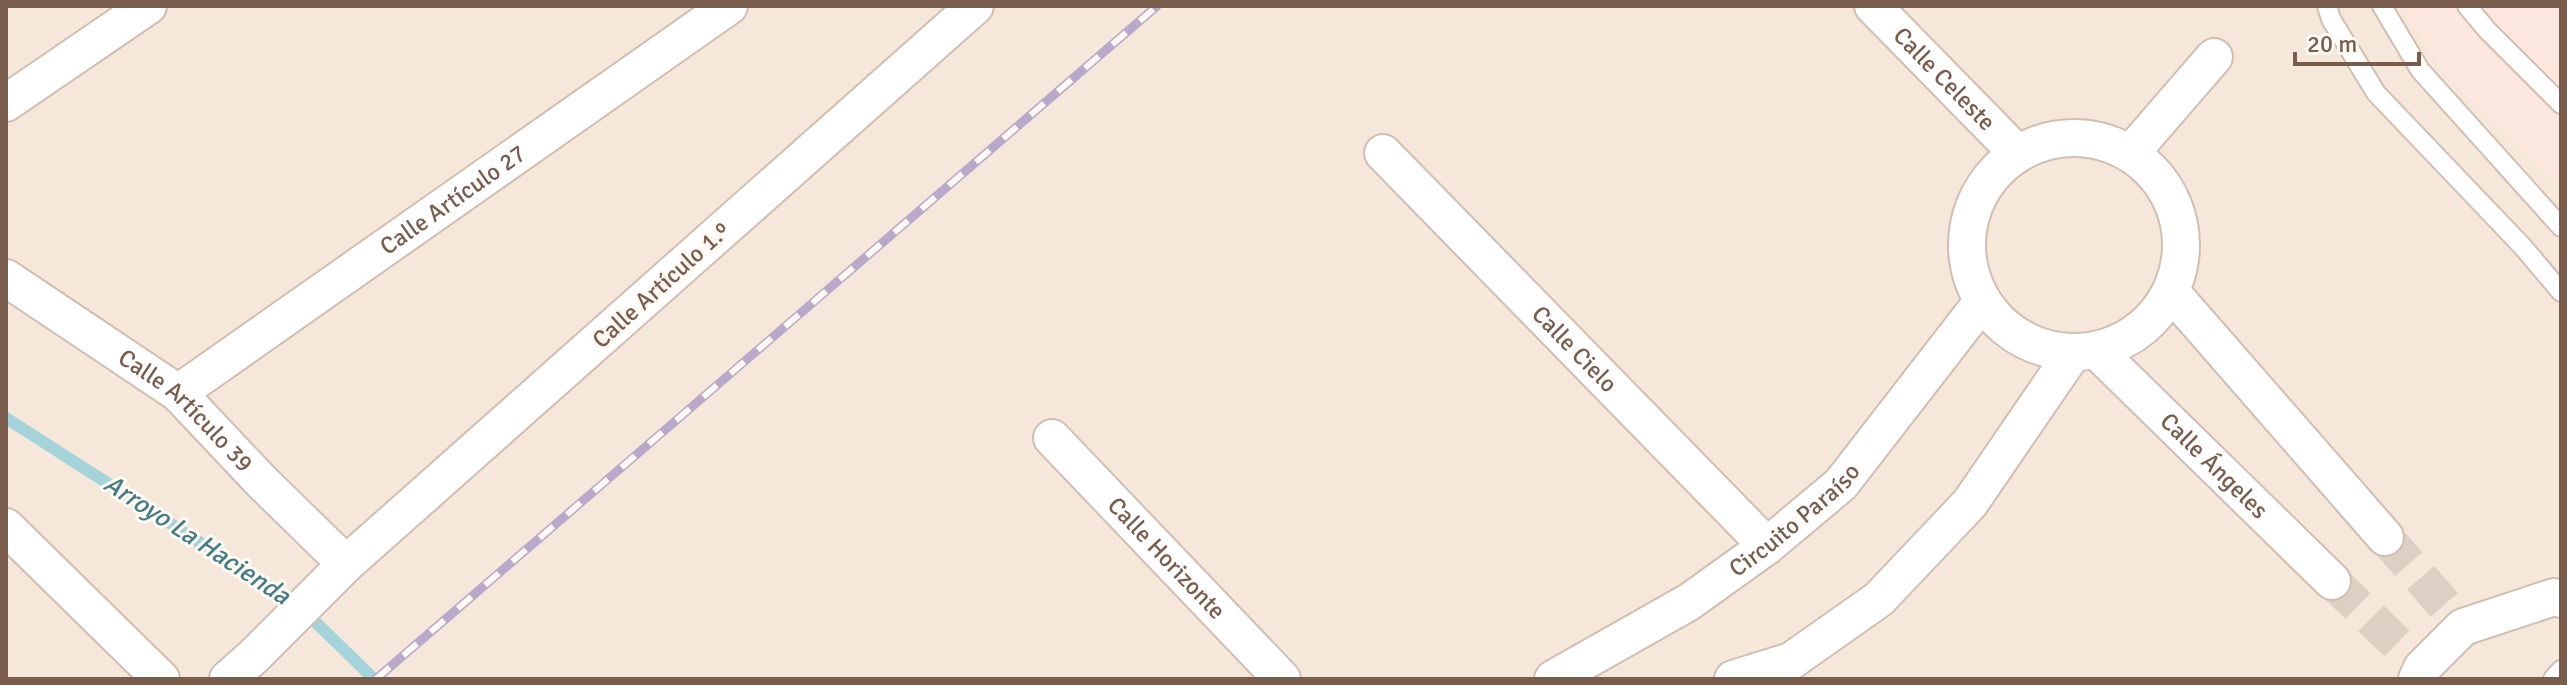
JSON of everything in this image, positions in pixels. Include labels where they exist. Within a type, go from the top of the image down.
[{"type":"street","points":[[6,103],[148,6]]},
{"type":"street","name":"Calle Artículo 27","points":[[178,393],[729,6]]},
{"type":"street","name":"Calle Artículo 1.º","points":[[241,668],[346,564],[975,6]]},
{"type":"street","name":"Calle Celeste","points":[[1873,6],[2017,153]]},
{"type":"street","points":[[2131,153],[2214,57]]},
{"type":"street","points":[[2055,138],[2094,139],[2131,153],[2161,180],[2179,215],[2182,255],[2172,293],[2154,320],[2128,340],[2085,352],[2037,347],[2006,329],[1982,302],[1969,270],[1966,237],[1974,204],[1992,175],[2017,153],[2055,138]]},
{"type":"street","name":"Calle Cielo","points":[[1383,153],[1767,546]]},
{"type":"street","name":"Calle Artículo 39","points":[[6,278],[178,393],[261,481],[346,564]]},
{"type":"street","points":[[2172,293],[2385,537]]},
{"type":"street","name":"Circuito Paraíso","points":[[1558,678],[1689,602],[1767,546],[1841,484],[1982,302]]},
{"type":"street","points":[[1733,679],[1800,670],[1879,599],[1970,503],[2085,352]]},
{"type":"street","name":"Calle Ángeles","points":[[2085,352],[2332,581]]},
{"type":"street","name":"Calle Horizonte","points":[[1052,438],[1282,679]]},
{"type":"street","points":[[6,527],[161,679]]},
{"type":"street","points":[[2416,667],[2458,621],[2554,597],[2561,599]]},
{"type":"lane","points":[[2327,6],[2331,19],[2376,93],[2523,247],[2561,292]]},
{"type":"lane","points":[[2382,6],[2420,70],[2561,227]]},
{"type":"lane","points":[[2467,6],[2561,104]]},
{"type":"lane","points":[[2553,679],[2561,670]]},
{"type":"shaded area","points":[[6,6],[2561,6],[2561,679],[6,679]]},
{"type":"shaded area","points":[[2405,6],[2561,6],[2561,188],[2461,90],[2431,56],[2409,21]]},
{"type":"waterway","name":"Arroyo La Hacienda","points":[[6,418],[299,606],[374,679]]},
{"type":"tunnel","points":[[2385,537],[2453,615]]},
{"type":"tunnel","points":[[2332,581],[2409,655]]},
{"type":"railway","points":[[376,679],[1157,6]]}]
